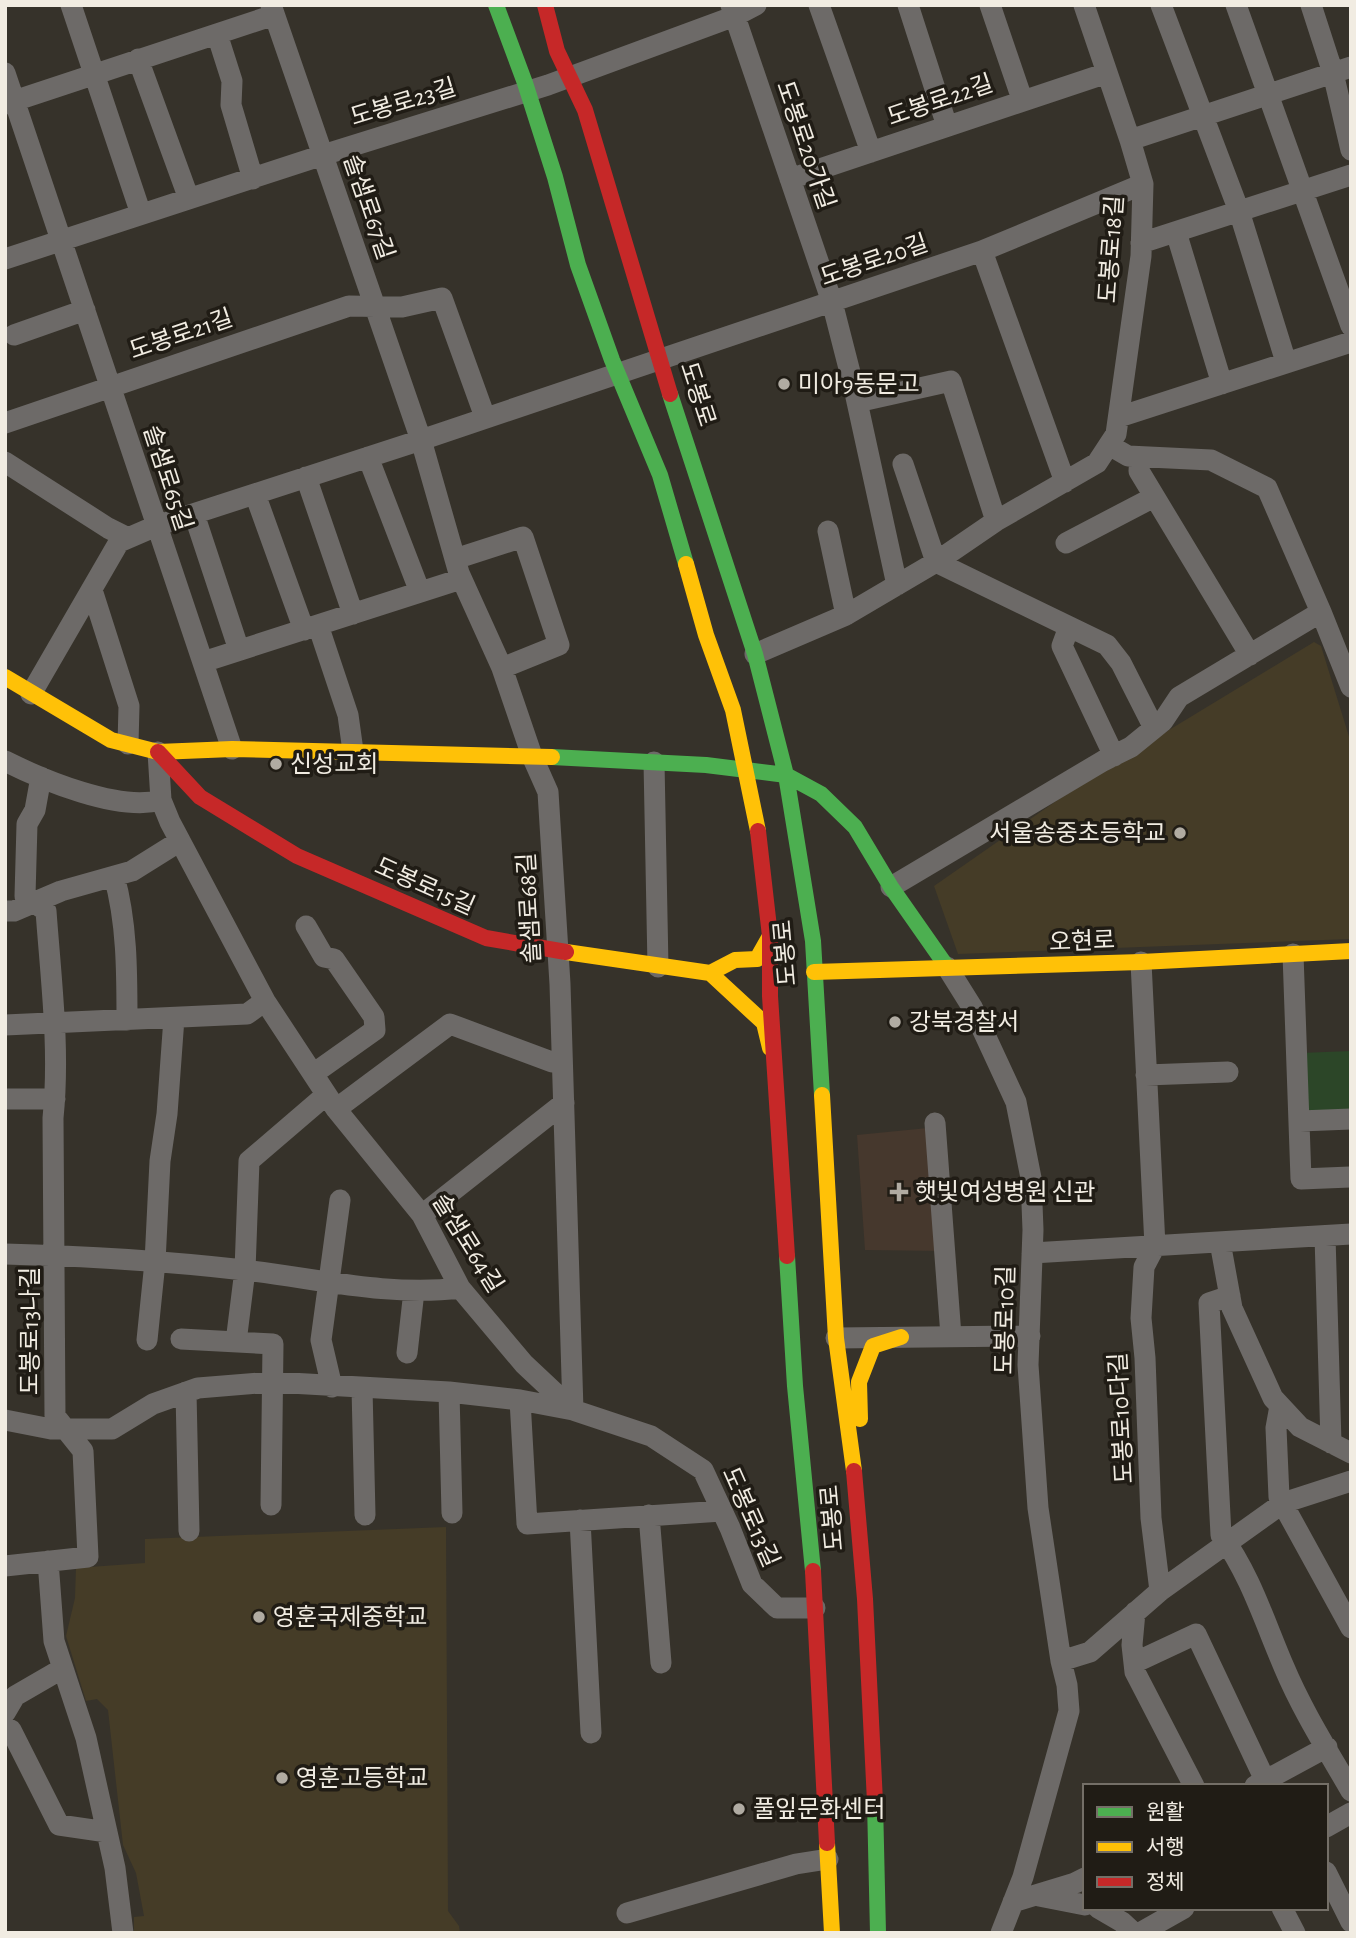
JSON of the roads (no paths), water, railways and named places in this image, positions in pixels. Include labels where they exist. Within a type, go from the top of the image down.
[{"type":"main road","name":"도봉로","points":[[496,5],[528,91],[555,177],[578,265],[660,475],[706,635],[733,710],[760,838],[770,936],[774,1065],[795,1387],[812,1552],[832,1933]]},
{"type":"main road","name":"도봉로","points":[[545,5],[557,51],[585,110],[659,359],[755,654],[786,775],[809,915],[836,1338],[858,1498],[877,1851],[878,1933]]},
{"type":"main road","points":[[5,677],[111,740],[158,752],[232,749],[532,756],[654,762],[786,775]]},
{"type":"main road","name":"도봉로15길","points":[[158,752],[200,796],[297,856],[486,938],[710,973]]},
{"type":"main road","name":"도봉로10길","points":[[786,775],[810,788],[839,810],[855,827],[891,887],[947,967]]},
{"type":"main road","points":[[770,936],[757,959],[735,960],[710,973],[764,1023],[774,1065]]},
{"type":"main road","name":"오현로","points":[[814,972],[1140,962],[1351,951]]},
{"type":"main road","points":[[864,1581],[867,1502],[857,1384],[873,1346],[901,1337]]},
{"type":"street","points":[[71,5],[141,214]]},
{"type":"street","name":"도봉로23길","points":[[5,259],[528,91],[733,11],[757,5]]},
{"type":"street","points":[[819,5],[871,152]]},
{"type":"street","points":[[908,5],[947,127]]},
{"type":"street","points":[[990,5],[1022,99]]},
{"type":"street","name":"도봉로18길","points":[[755,654],[846,615],[936,562],[996,521],[1097,463],[1116,434],[1141,243],[1143,184],[1084,5]]},
{"type":"street","points":[[1161,5],[1239,211],[1286,362]]},
{"type":"street","points":[[1237,5],[1351,326]]},
{"type":"street","points":[[1311,5],[1342,70],[1351,150]]},
{"type":"street","points":[[10,103],[217,34],[273,10]]},
{"type":"street","name":"솔샘로67길","points":[[273,10],[421,440],[458,569],[502,668],[532,756]]},
{"type":"street","name":"도봉로20가길","points":[[733,11],[832,302],[897,585]]},
{"type":"street","points":[[217,34],[232,81],[231,105],[253,179]]},
{"type":"street","points":[[138,59],[189,200]]},
{"type":"street","points":[[1130,139],[1342,70]]},
{"type":"street","name":"솔샘로65길","points":[[5,73],[10,103],[62,240],[232,749]]},
{"type":"street","name":"도봉로22길","points":[[790,179],[1022,99],[1107,73]]},
{"type":"street","points":[[1141,243],[1351,175]]},
{"type":"street","name":"도봉로20길","points":[[128,538],[156,526],[421,440],[982,251],[1143,184]]},
{"type":"street","points":[[1176,232],[1222,384]]},
{"type":"street","points":[[982,251],[1065,482]]},
{"type":"street","points":[[376,308],[402,307],[442,298],[485,417]]},
{"type":"street","name":"도봉로21길","points":[[5,423],[349,306],[376,308]]},
{"type":"street","points":[[14,335],[85,310]]},
{"type":"street","points":[[1119,417],[1351,342]]},
{"type":"street","points":[[857,402],[951,381],[996,521]]},
{"type":"street","points":[[1109,445],[1128,456],[1211,460],[1267,488],[1351,687]]},
{"type":"street","points":[[368,457],[421,592]]},
{"type":"street","points":[[1140,457],[1139,471],[1250,655]]},
{"type":"street","points":[[5,462],[128,538]]},
{"type":"street","points":[[903,464],[936,562],[1107,645],[1121,663],[1154,728]]},
{"type":"street","points":[[306,477],[353,614]]},
{"type":"street","points":[[255,494],[348,715],[353,751]]},
{"type":"street","points":[[1066,544],[1154,497]]},
{"type":"street","points":[[194,514],[239,650]]},
{"type":"street","points":[[828,531],[846,615]]},
{"type":"street","points":[[203,662],[421,592],[458,569],[523,537],[559,645],[502,668]]},
{"type":"street","points":[[31,694],[119,542],[128,538]]},
{"type":"street","points":[[92,590],[129,706],[128,744]]},
{"type":"street","points":[[891,887],[1131,747],[1163,720],[1179,697],[1321,612]]},
{"type":"street","points":[[1069,627],[1062,646],[1114,755]]},
{"type":"street","name":"솔샘로64길","points":[[158,752],[161,800],[265,1001],[331,1102],[422,1215],[460,1288],[524,1364],[573,1410]]},
{"type":"street","name":"솔샘로68길","points":[[532,756],[548,792],[564,1103],[573,1410]]},
{"type":"street","points":[[5,761],[41,777],[110,800],[146,804],[161,800]]},
{"type":"street","points":[[654,762],[658,967]]},
{"type":"street","points":[[34,903],[25,896],[27,824],[35,810],[41,777]]},
{"type":"street","points":[[5,911],[14,912],[61,891],[132,871],[180,841]]},
{"type":"street","points":[[114,876],[122,903],[127,1020]]},
{"type":"street","name":"도봉로13나길","points":[[34,903],[46,911],[57,1083],[53,1118],[55,1416],[83,1451],[88,1557],[48,1561]]},
{"type":"street","points":[[306,926],[324,957],[334,959],[374,1017],[375,1030],[313,1074]]},
{"type":"street","points":[[1293,954],[1301,1179],[1350,1177]]},
{"type":"street","points":[[1140,962],[1155,1246]]},
{"type":"street","name":"도봉로10길","points":[[947,967],[972,1007],[1016,1102],[1031,1178],[1032,1253],[1028,1364],[1038,1508],[1069,1711],[1007,1929]]},
{"type":"street","points":[[5,1025],[247,1014],[265,1001]]},
{"type":"street","points":[[147,1340],[174,1018]]},
{"type":"street","points":[[236,1342],[245,1270],[249,1161],[331,1102],[450,1024],[552,1062],[562,1061]]},
{"type":"street","points":[[1146,1074],[1228,1072]]},
{"type":"street","points":[[5,1099],[55,1099]]},
{"type":"street","points":[[422,1215],[564,1103]]},
{"type":"street","points":[[1300,1121],[1351,1119]]},
{"type":"street","points":[[935,1123],[951,1336]]},
{"type":"street","points":[[332,1387],[321,1340],[341,1200]]},
{"type":"street","points":[[1032,1253],[1351,1234]]},
{"type":"street","points":[[1325,1236],[1331,1443]]},
{"type":"street","points":[[1220,1242],[1232,1308],[1273,1398],[1300,1427],[1351,1452]]},
{"type":"street","name":"도봉로10다길","points":[[1155,1246],[1144,1267],[1141,1318],[1146,1358],[1151,1518],[1160,1591]]},
{"type":"street","points":[[5,1254],[56,1255],[245,1270],[414,1291],[460,1288]]},
{"type":"street","points":[[407,1353],[414,1291]]},
{"type":"street","points":[[1230,1296],[1209,1303],[1221,1535],[1244,1574],[1285,1670],[1351,1791]]},
{"type":"street","points":[[836,1338],[1030,1336]]},
{"type":"street","points":[[181,1339],[273,1344],[271,1505]]},
{"type":"street","name":"도봉로13길","points":[[5,1420],[51,1430],[112,1429],[153,1404],[198,1388],[272,1382],[449,1392],[520,1400],[573,1410],[651,1436],[703,1470],[752,1584],[777,1608],[815,1608]]},
{"type":"street","points":[[362,1388],[365,1515]]},
{"type":"street","points":[[186,1392],[189,1531]]},
{"type":"street","points":[[449,1392],[452,1513]]},
{"type":"street","points":[[520,1400],[527,1524],[722,1511]]},
{"type":"street","points":[[1280,1406],[1276,1427],[1279,1497],[1351,1628]]},
{"type":"street","points":[[1061,1661],[1090,1652],[1160,1591],[1283,1503],[1349,1487]]},
{"type":"street","points":[[649,1515],[661,1663]]},
{"type":"street","points":[[580,1520],[591,1733]]},
{"type":"street","points":[[5,1566],[48,1561],[54,1641],[86,1738],[115,1868],[123,1933]]},
{"type":"street","points":[[1135,1612],[1132,1645],[1135,1672],[1193,1784]]},
{"type":"street","points":[[1134,1663],[1196,1634],[1260,1783],[1326,1748]]},
{"type":"street","points":[[5,1713],[15,1696],[53,1674],[64,1671]]},
{"type":"street","points":[[5,1728],[11,1730],[59,1825],[107,1832]]},
{"type":"street","points":[[1328,1826],[1351,1813]]},
{"type":"street","points":[[626,1913],[796,1864],[828,1860]]},
{"type":"street","points":[[1328,1876],[1351,1922]]},
{"type":"street","points":[[1013,1902],[1083,1879]]},
{"type":"street","points":[[1035,1895],[1083,1905]]},
{"type":"street","points":[[1101,1910],[1122,1922],[1133,1933]]},
{"type":"street","points":[[1140,1933],[1180,1910]]},
{"type":"street","points":[[1283,1910],[1296,1933]]},
{"type":"place","name":"미아9동문고","points":[[784,384]]},
{"type":"place","name":"신성교회","points":[[276,764]]},
{"type":"place","name":"서울송중초등학교","points":[[1180,833]]},
{"type":"place","name":"강북경찰서","points":[[895,1022]]},
{"type":"place","name":"햇빛여성병원 신관","points":[[899,1192]]},
{"type":"place","name":"영훈국제중학교","points":[[259,1617]]},
{"type":"place","name":"영훈고등학교","points":[[282,1778]]},
{"type":"place","name":"풀잎문화센터","points":[[739,1809]]}]
